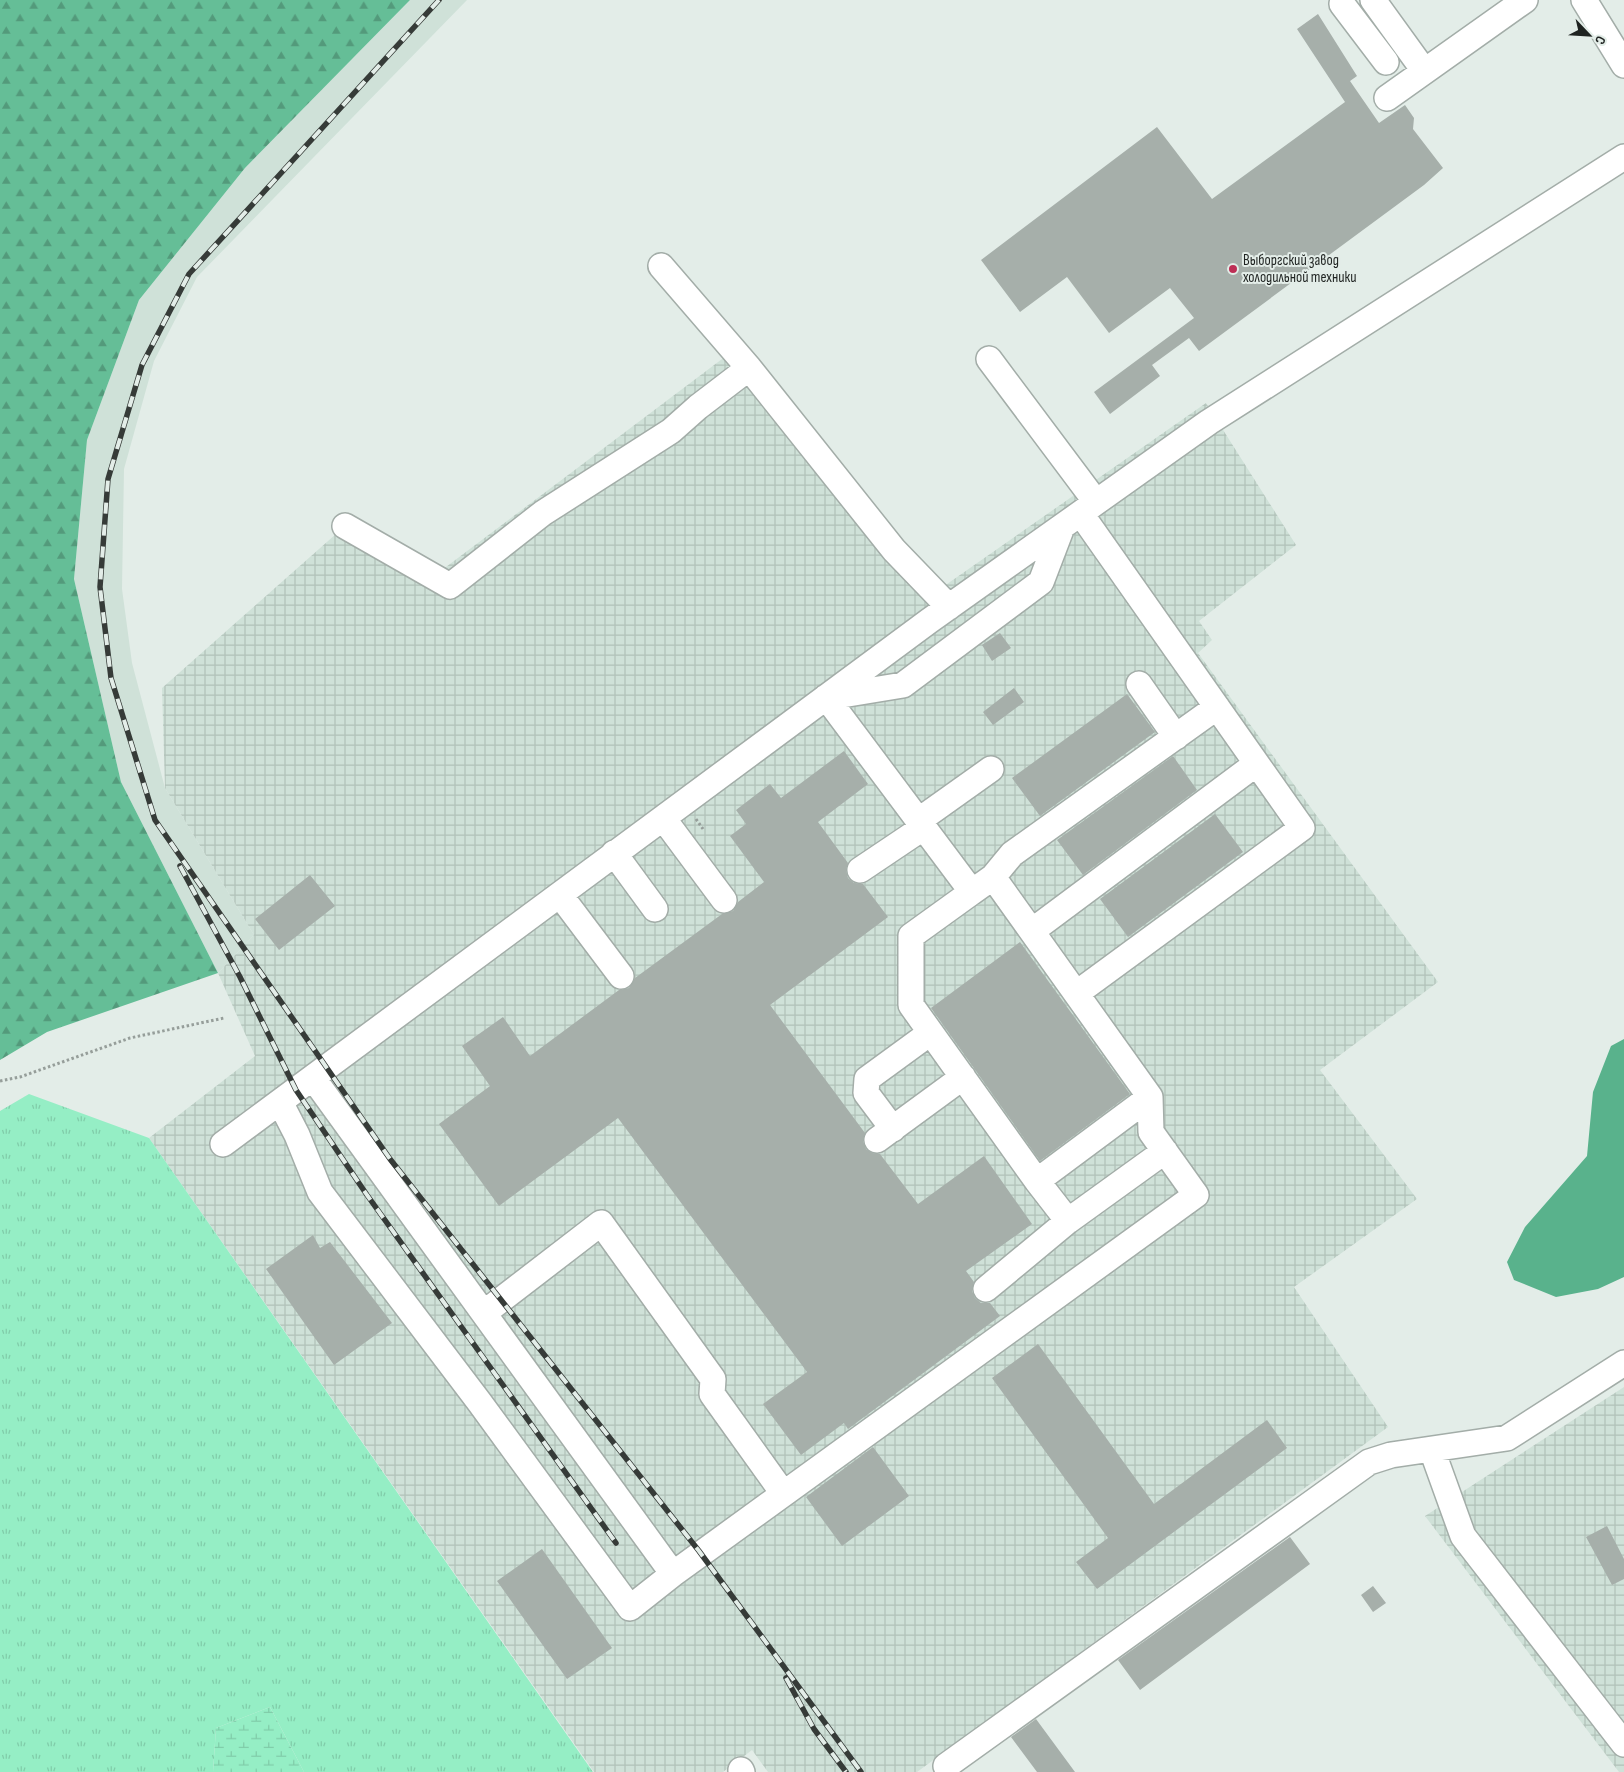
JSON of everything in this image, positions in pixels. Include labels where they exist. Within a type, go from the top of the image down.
[{"type":"street","points":[[1373,0],[1426,65]]},
{"type":"street","points":[[1387,98],[1426,65],[1525,0]]},
{"type":"street","points":[[1584,0],[1621,53]]},
{"type":"street","points":[[1342,4],[1374,65],[1426,65]]},
{"type":"street","points":[[223,1144],[826,697],[1209,422],[1624,157]]},
{"type":"street","points":[[660,266],[749,368],[894,550],[949,607]]},
{"type":"street","points":[[989,359],[1080,514],[1302,828],[1077,993]]},
{"type":"street","points":[[344,526],[450,586],[543,513],[671,431],[698,406],[749,368]]},
{"type":"street","points":[[826,697],[903,685],[1041,582],[1080,514]]},
{"type":"street","points":[[1139,684],[1176,737]]},
{"type":"street","points":[[826,697],[972,892]]},
{"type":"street","points":[[1068,1221],[1037,1181],[911,1005],[911,936],[993,877],[1012,854],[1217,707]]},
{"type":"street","points":[[1032,931],[1256,764]]},
{"type":"street","points":[[860,870],[991,769]]},
{"type":"street","points":[[663,818],[724,900]]},
{"type":"street","points":[[614,853],[655,908]]},
{"type":"street","points":[[280,1102],[297,1134],[320,1192],[480,1403],[630,1608],[783,1493],[1196,1195],[1151,1132],[1150,1097],[993,877]]},
{"type":"street","points":[[560,895],[621,976]]},
{"type":"street","points":[[930,1033],[867,1079],[866,1093],[885,1135],[963,1077]]},
{"type":"street","points":[[313,1078],[673,1574]]},
{"type":"street","points":[[1037,1181],[1150,1097]]},
{"type":"street","points":[[986,1289],[1068,1221],[1165,1151]]},
{"type":"street","points":[[484,1313],[601,1223],[713,1379],[712,1394],[783,1493]]},
{"type":"street","points":[[946,1766],[1369,1462],[1391,1455],[1507,1438],[1624,1363]]},
{"type":"street","points":[[1432,1450],[1463,1536],[1624,1744]]},
{"type":"path","points":[[0,1081],[20,1077],[130,1038],[224,1018]]},
{"type":"shaded area","points":[[410,0],[467,0],[197,277],[154,361],[124,469],[122,589],[132,663],[165,788],[254,935],[218,973],[121,782],[74,579],[87,440],[139,300],[245,168]]},
{"type":"shaded area","points":[[734,350],[927,598],[1206,403],[1296,545],[1199,621],[1212,640],[1198,653],[1438,982],[1320,1070],[1417,1199],[1294,1287],[1388,1427],[917,1772],[768,1772],[752,1750],[723,1772],[594,1772],[149,1138],[255,1056],[218,973],[254,935],[165,788],[162,688],[345,526],[434,576]]},
{"type":"shaded area","points":[[1624,1039],[1624,1277],[1598,1289],[1556,1297],[1514,1280],[1507,1262],[1525,1227],[1587,1156],[1593,1092],[1611,1046]]},
{"type":"shaded area","points":[[1624,1387],[1624,1772],[1619,1772],[1425,1516]]},
{"type":"green space","points":[[0,0],[410,0],[245,168],[139,300],[87,440],[74,579],[121,782],[218,973],[47,1032],[0,1060]]},
{"type":"green space","points":[[29,1094],[149,1138],[593,1772],[304,1772],[270,1707],[216,1728],[213,1772],[0,1772],[0,1111]]},
{"type":"green space","points":[[270,1707],[304,1772],[213,1772],[216,1728]]},
{"type":"building","points":[[1318,14],[1357,76],[1350,81],[1379,123],[1405,105],[1414,118],[1413,129],[1443,168],[1424,185],[1199,351],[1189,338],[1152,365],[1160,376],[1110,414],[1094,392],[1194,318],[1170,288],[1109,333],[1067,277],[1020,312],[981,260],[1157,127],[1212,199],[1345,102],[1297,29]]},
{"type":"building","points":[[1000,633],[1011,648],[992,661],[982,645]]},
{"type":"building","points":[[1014,688],[1024,702],[993,725],[983,712]]},
{"type":"building","points":[[1127,694],[1155,732],[1040,816],[1012,778]]},
{"type":"building","points":[[844,751],[868,784],[818,822],[848,863],[846,870],[848,878],[854,883],[863,884],[888,917],[770,1005],[865,1133],[863,1141],[866,1149],[872,1153],[880,1154],[918,1204],[984,1156],[1032,1224],[966,1271],[974,1282],[972,1291],[975,1298],[981,1303],[990,1303],[1000,1316],[848,1429],[844,1423],[801,1455],[763,1404],[807,1372],[618,1118],[499,1206],[439,1124],[490,1086],[462,1046],[503,1017],[530,1056],[619,990],[629,988],[635,978],[722,914],[733,911],[738,902],[764,882],[730,836],[746,824],[736,810],[770,784],[781,798]]},
{"type":"building","points":[[1173,756],[1197,790],[1083,875],[1057,840]]},
{"type":"building","points":[[1215,814],[1243,852],[1128,937],[1100,899]]},
{"type":"building","points":[[310,875],[335,906],[279,950],[255,919]]},
{"type":"building","points":[[1020,942],[1130,1094],[1040,1161],[931,1008]]},
{"type":"building","points":[[313,1235],[320,1248],[330,1242],[392,1323],[334,1365],[266,1269]]},
{"type":"building","points":[[1038,1344],[1154,1504],[1267,1420],[1287,1448],[1097,1589],[1076,1562],[1108,1538],[992,1378]]},
{"type":"building","points":[[873,1447],[909,1496],[842,1546],[806,1497]]},
{"type":"building","points":[[1607,1526],[1624,1559],[1624,1579],[1612,1585],[1586,1537]]},
{"type":"building","points":[[1290,1537],[1310,1564],[1140,1690],[1118,1660]]},
{"type":"building","points":[[542,1549],[612,1648],[567,1679],[497,1581]]},
{"type":"building","points":[[1373,1586],[1386,1603],[1373,1612],[1361,1595]]},
{"type":"building","points":[[1036,1719],[1075,1772],[1037,1772],[1011,1737]]},
{"type":"railway","points":[[439,0],[189,274],[142,365],[108,479],[100,587],[111,678],[155,820],[390,1159],[699,1551],[861,1772]]},
{"type":"railway","points":[[180,866],[240,977],[296,1090],[367,1195],[616,1543]]},
{"type":"railway","points":[[786,1678],[814,1729],[846,1772]]},
{"type":"place","name":"Выборгский завод холодильной техники","points":[[1233,269]]}]
